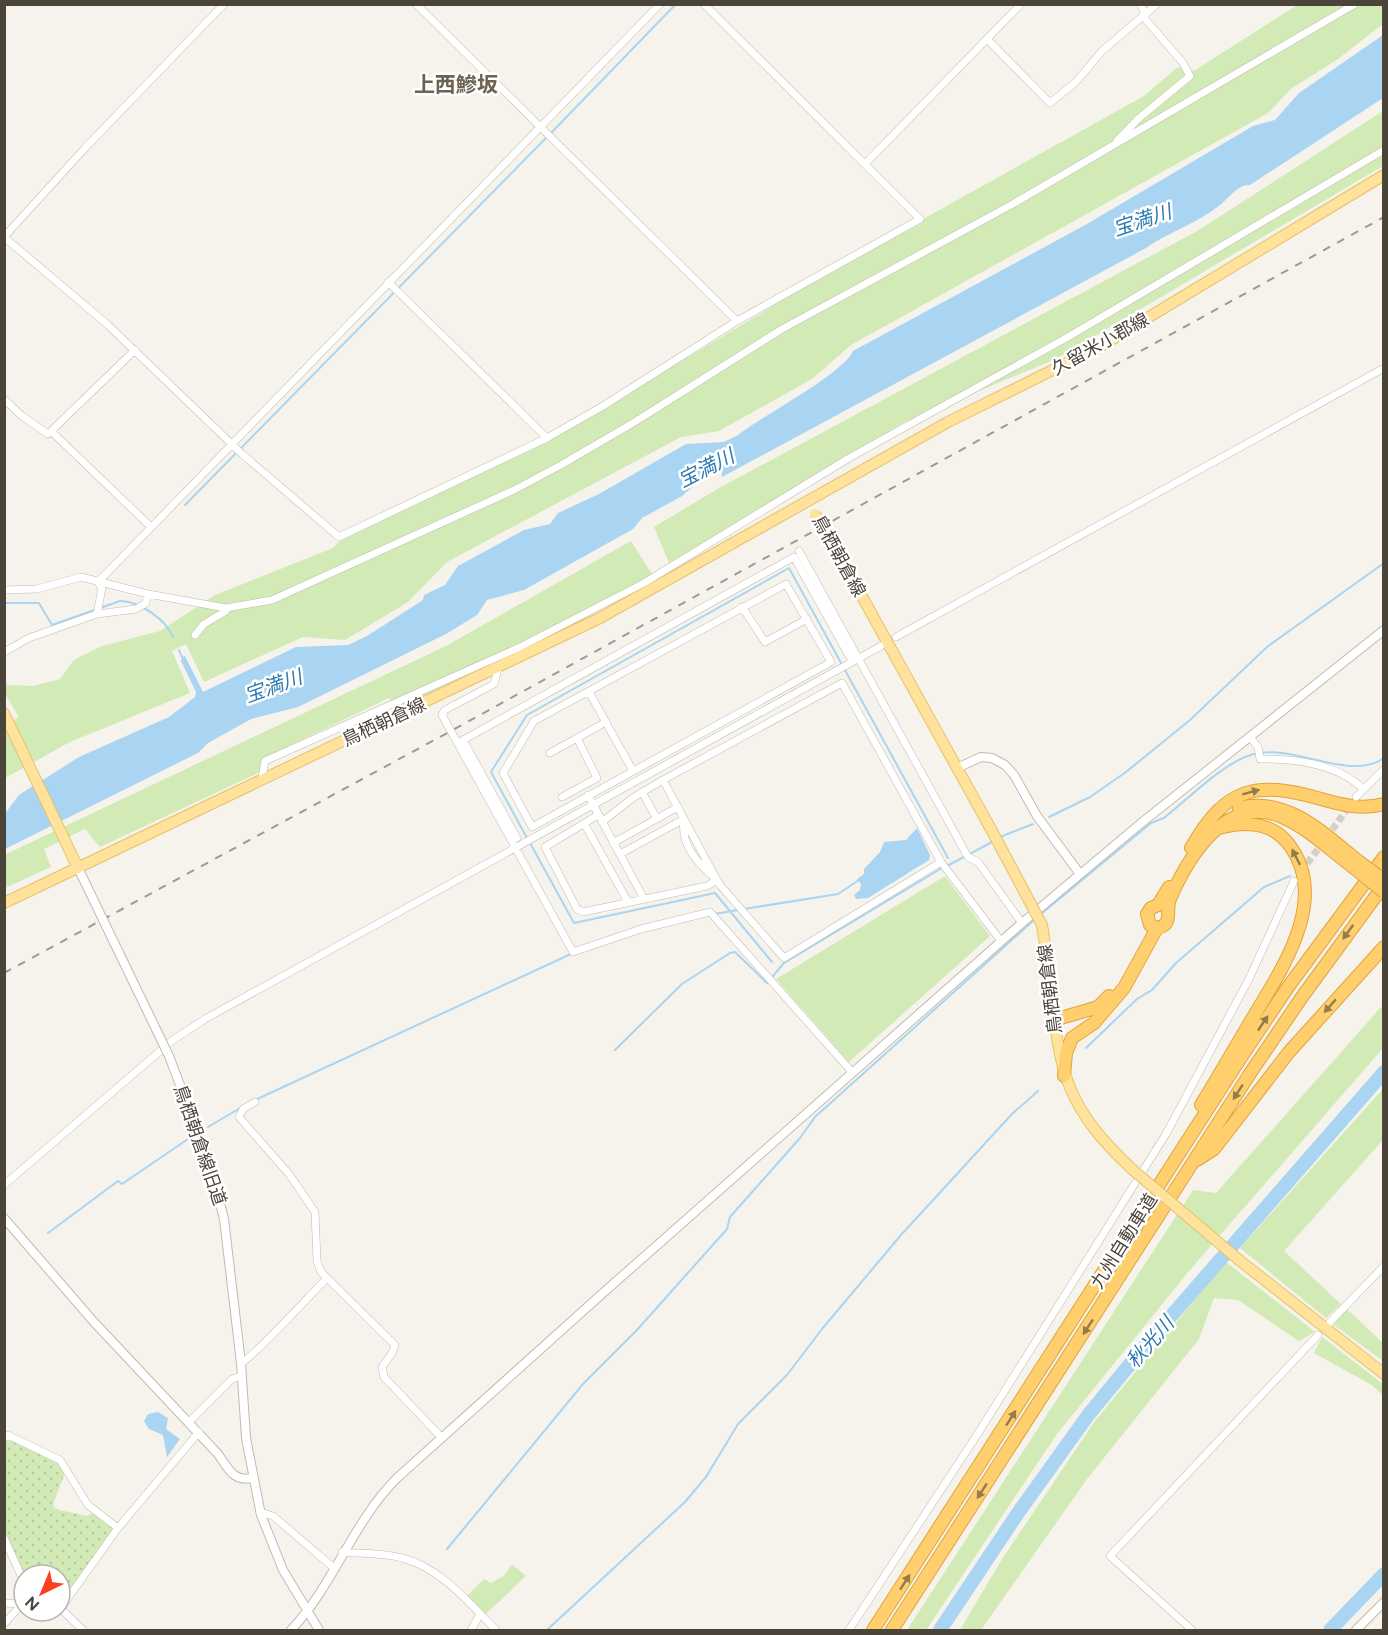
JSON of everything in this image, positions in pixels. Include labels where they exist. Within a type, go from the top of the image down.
[{"type":"highway","points":[[1383,804],[1359,808],[1289,790],[1254,790],[1224,805],[1205,824],[1163,908],[1168,921],[1164,926],[1154,926],[1146,918],[1148,910],[1163,908],[1170,900],[1198,849],[1215,829],[1241,814],[1261,813],[1280,816],[1383,880]]},
{"type":"highway","points":[[1194,843],[1210,826],[1231,810],[1259,804],[1282,808],[1306,820],[1383,892]]},
{"type":"highway","points":[[1122,1245],[1280,972],[1301,921],[1304,882],[1300,866],[1285,840],[1272,830],[1255,824],[1237,822],[1215,829]]},
{"type":"highway","name":"九州自動車道","points":[[873,1630],[1288,987],[1383,857]]},
{"type":"highway","name":"九州自動車道","points":[[892,1630],[1193,1162],[1302,997],[1383,885]]},
{"type":"highway","points":[[1064,1076],[1066,1053],[1072,1038],[1104,1013],[1124,988],[1154,926]]},
{"type":"highway","points":[[1054,1020],[1098,1007],[1108,997],[1154,926]]},
{"type":"highway","points":[[1193,1162],[1214,1149],[1289,1052],[1383,947]]},
{"type":"highway","points":[[1054,1020],[1093,1019],[1104,1013]]},
{"type":"main road","name":"久留米小郡線","points":[[810,502],[948,422],[1101,346],[1383,175]]},
{"type":"main road","name":"鳥栖朝倉線","points":[[78,868],[262,778],[498,669],[600,618],[810,502],[1042,926],[1052,988],[1056,1040],[1064,1076],[1089,1124],[1133,1170],[1239,1260],[1383,1374]]},
{"type":"main road","points":[[6,717],[78,868],[8,900]]},
{"type":"street","points":[[224,4],[85,148],[4,237],[135,350],[243,454],[339,537],[547,438],[603,406],[737,321],[920,219],[704,4]]},
{"type":"street","points":[[416,4],[737,321]]},
{"type":"street","points":[[98,582],[150,526],[234,445],[543,129],[660,4]]},
{"type":"street","points":[[1111,147],[1129,128],[1190,76],[1146,20],[1141,4]]},
{"type":"street","points":[[987,39],[1050,103],[1076,82],[1102,51],[1157,4]]},
{"type":"street","points":[[4,590],[37,589],[81,577],[148,594],[226,608],[272,600],[523,485],[616,434],[782,329],[1011,205],[1355,4]]},
{"type":"street","points":[[866,163],[987,39],[1016,6]]},
{"type":"street","points":[[262,778],[266,761],[520,646],[644,583],[849,458],[1130,301],[1383,150]]},
{"type":"street","points":[[391,284],[547,438]]},
{"type":"street","points":[[52,432],[135,350]]},
{"type":"street","points":[[896,637],[1383,368]]},
{"type":"street","points":[[4,399],[43,432],[52,432],[150,526]]},
{"type":"street","points":[[799,551],[854,660]]},
{"type":"street","points":[[852,1072],[710,912],[641,929],[573,952],[479,777],[463,740],[794,556],[968,857],[978,862],[1022,923]]},
{"type":"street","points":[[97,614],[102,588],[98,582]]},
{"type":"street","points":[[786,584],[807,619],[831,662],[532,827],[503,773],[534,721],[786,584]]},
{"type":"street","points":[[4,652],[29,638],[97,614],[136,609],[146,603],[148,594]]},
{"type":"street","points":[[742,607],[765,642],[807,619]]},
{"type":"street","points":[[195,635],[204,624],[226,611],[226,608]]},
{"type":"street","points":[[291,1630],[308,1612],[342,1552],[385,1491],[442,1438],[1001,941],[1080,874],[1383,630]]},
{"type":"street","points":[[4,1185],[173,1040],[881,646]]},
{"type":"street","points":[[498,669],[494,684],[445,710],[442,715],[517,838]]},
{"type":"street","points":[[717,880],[707,886],[583,912],[577,909],[571,899],[545,847],[584,823],[600,819],[663,780],[842,683],[941,862],[1001,941]]},
{"type":"street","points":[[589,692],[633,771]]},
{"type":"street","points":[[550,753],[606,722]]},
{"type":"street","points":[[1250,737],[1258,747],[1260,759],[1293,759],[1309,763],[1354,780],[1363,789]]},
{"type":"street","points":[[562,797],[597,778],[577,738]]},
{"type":"street","points":[[957,768],[981,757],[992,758],[1005,765],[1014,775],[1037,816],[1080,874]]},
{"type":"street","points":[[1356,797],[1383,770]]},
{"type":"street","points":[[663,780],[717,880],[784,958],[941,862]]},
{"type":"street","points":[[642,792],[657,819]]},
{"type":"street","points":[[588,795],[644,899]]},
{"type":"street","points":[[613,843],[678,807]]},
{"type":"street","points":[[620,854],[684,819]]},
{"type":"street","points":[[584,823],[628,902]]},
{"type":"street","name":"鳥栖朝倉線旧道","points":[[78,868],[169,1056],[210,1164],[224,1219],[241,1363],[246,1438],[260,1512],[283,1570],[320,1630]]},
{"type":"street","points":[[849,1630],[977,1435],[1166,1134],[1249,979],[1294,881]]},
{"type":"street","points":[[255,1102],[243,1109],[239,1117],[289,1174],[315,1212],[317,1261],[326,1280],[394,1345],[393,1353],[382,1367],[384,1377],[442,1438]]},
{"type":"street","points":[[4,1218],[93,1321],[218,1454],[233,1476],[241,1480],[252,1478]]},
{"type":"street","points":[[1330,1322],[1383,1266]]},
{"type":"street","points":[[241,1363],[249,1360],[267,1338],[326,1280]]},
{"type":"street","points":[[1192,1630],[1110,1556],[1318,1335]]},
{"type":"street","points":[[189,1422],[232,1379],[241,1376]]},
{"type":"street","points":[[72,1593],[118,1528],[198,1432]]},
{"type":"street","points":[[4,1438],[8,1435],[60,1460],[88,1505],[118,1528]]},
{"type":"street","points":[[260,1512],[273,1516],[334,1568]]},
{"type":"street","points":[[4,1538],[15,1563]]},
{"type":"street","points":[[342,1552],[403,1558],[447,1583],[496,1630]]},
{"type":"street","points":[[1356,1630],[1383,1602]]},
{"type":"street","points":[[471,1630],[480,1614]]},
{"type":"street","points":[[72,1619],[83,1630]]},
{"type":"green space","points":[[1297,5],[1383,5],[1383,24],[1338,59],[1292,88],[1268,113],[851,345],[812,379],[719,431],[681,437],[447,562],[408,602],[345,640],[303,637],[204,682],[186,644],[172,651],[190,693],[70,742],[5,778],[5,725],[19,717],[5,694],[5,680],[8,685],[33,686],[60,679],[74,660],[102,646],[160,631],[215,595],[333,548],[340,541],[552,439],[833,270],[922,223],[925,218],[1144,96],[1178,67],[1194,71]]},
{"type":"green space","points":[[1383,111],[1383,166],[1056,359],[904,422],[669,563],[654,527],[719,488],[1199,230]]},
{"type":"green space","points":[[631,541],[652,574],[577,624],[397,711],[389,698],[264,758],[260,772],[100,847],[85,829],[44,849],[51,867],[5,888],[4,855],[446,646]]},
{"type":"green space","points":[[945,876],[990,936],[849,1062],[776,979]]},
{"type":"green space","points":[[1383,1005],[1383,1048],[1189,1271],[1057,1434],[926,1630],[907,1630],[1193,1190],[1216,1193]]},
{"type":"green space","points":[[1383,1089],[1383,1140],[1284,1251],[1341,1304],[1326,1318],[1240,1248]]},
{"type":"green space","points":[[1226,1262],[1315,1332],[1299,1341],[1238,1300],[1214,1298],[1199,1339],[1087,1479],[981,1630],[960,1630],[1002,1559],[1095,1421]]},
{"type":"green space","points":[[1346,1308],[1383,1343],[1383,1361],[1334,1325]]},
{"type":"green space","points":[[1322,1337],[1383,1384],[1383,1395],[1370,1384],[1314,1353]]},
{"type":"green space","points":[[10,1438],[62,1465],[65,1473],[53,1504],[55,1509],[87,1516],[93,1513],[115,1530],[72,1587],[72,1563],[18,1563],[5,1535],[5,1441]]},
{"type":"green space","points":[[512,1564],[526,1576],[485,1615],[466,1597],[484,1579],[491,1583],[504,1576]]},
{"type":"water","name":"宝満川","points":[[1383,35],[1383,98],[1250,185],[1238,189],[1202,217],[722,477],[721,469],[706,475],[682,496],[642,518],[633,529],[524,590],[487,600],[477,615],[446,634],[298,707],[251,719],[208,743],[198,753],[5,849],[4,815],[19,795],[79,757],[169,717],[195,697],[196,692],[181,661],[182,657],[185,656],[203,692],[296,647],[348,645],[367,636],[423,600],[424,595],[445,585],[458,566],[524,530],[550,524],[558,513],[599,494],[686,444],[724,442],[738,435],[819,383],[853,351],[1087,224],[1253,126],[1275,120],[1299,93]]},
{"type":"water","points":[[917,828],[930,855],[929,860],[868,898],[856,899],[854,895],[860,890],[861,884],[857,879],[864,874],[864,869],[880,852],[884,842],[906,840]]},
{"type":"water","points":[[158,1412],[168,1418],[166,1429],[180,1439],[167,1457],[163,1435],[149,1429],[144,1421],[148,1414]]},
{"type":"waterway","points":[[551,133],[676,4]]},
{"type":"waterway","points":[[185,505],[547,137]]},
{"type":"waterway","points":[[1049,817],[1090,797],[1126,772],[1190,720],[1267,647],[1384,563]]},
{"type":"waterway","points":[[527,838],[491,772],[527,715],[789,568],[948,858]]},
{"type":"waterway","points":[[4,603],[39,603],[52,625],[120,601],[128,602],[144,608],[158,618],[173,637]]},
{"type":"waterway","points":[[179,650],[182,657]]},
{"type":"waterway","points":[[1041,914],[1151,823],[1164,818],[1219,772],[1243,758],[1270,752],[1355,766],[1370,764],[1384,758]]},
{"type":"waterway","points":[[1000,837],[1033,824]]},
{"type":"waterway","points":[[947,866],[992,842]]},
{"type":"waterway","points":[[530,843],[574,923],[715,893],[772,962]]},
{"type":"waterway","points":[[615,1050],[682,984],[730,953],[735,952],[767,983],[784,963],[942,868]]},
{"type":"waterway","points":[[1086,1048],[1137,999],[1152,990],[1176,963],[1264,887],[1290,876]]},
{"type":"waterway","points":[[744,909],[838,894],[859,880]]},
{"type":"waterway","points":[[714,914],[738,910]]},
{"type":"waterway","points":[[447,1549],[583,1384],[637,1330],[727,1229],[730,1217],[800,1138],[815,1117],[1034,920]]},
{"type":"waterway","points":[[255,1100],[573,953]]},
{"type":"waterway","name":"秋光川","points":[[940,1630],[1018,1513],[1089,1414],[1145,1346],[1384,1072]]},
{"type":"waterway","points":[[547,1630],[685,1502],[706,1477],[738,1424],[787,1375],[822,1329],[901,1235],[1012,1114],[1038,1091]]},
{"type":"waterway","points":[[208,1127],[242,1107]]},
{"type":"waterway","points":[[48,1233],[118,1181],[122,1184],[188,1139]]},
{"type":"waterway","points":[[1330,1630],[1384,1574]]},
{"type":"tunnel","points":[[1301,872],[1351,804]]},
{"type":"railway","points":[[4,973],[451,731],[1384,217]]},
{"type":"district","name":"上西鰺坂","points":[[456,84]]}]
